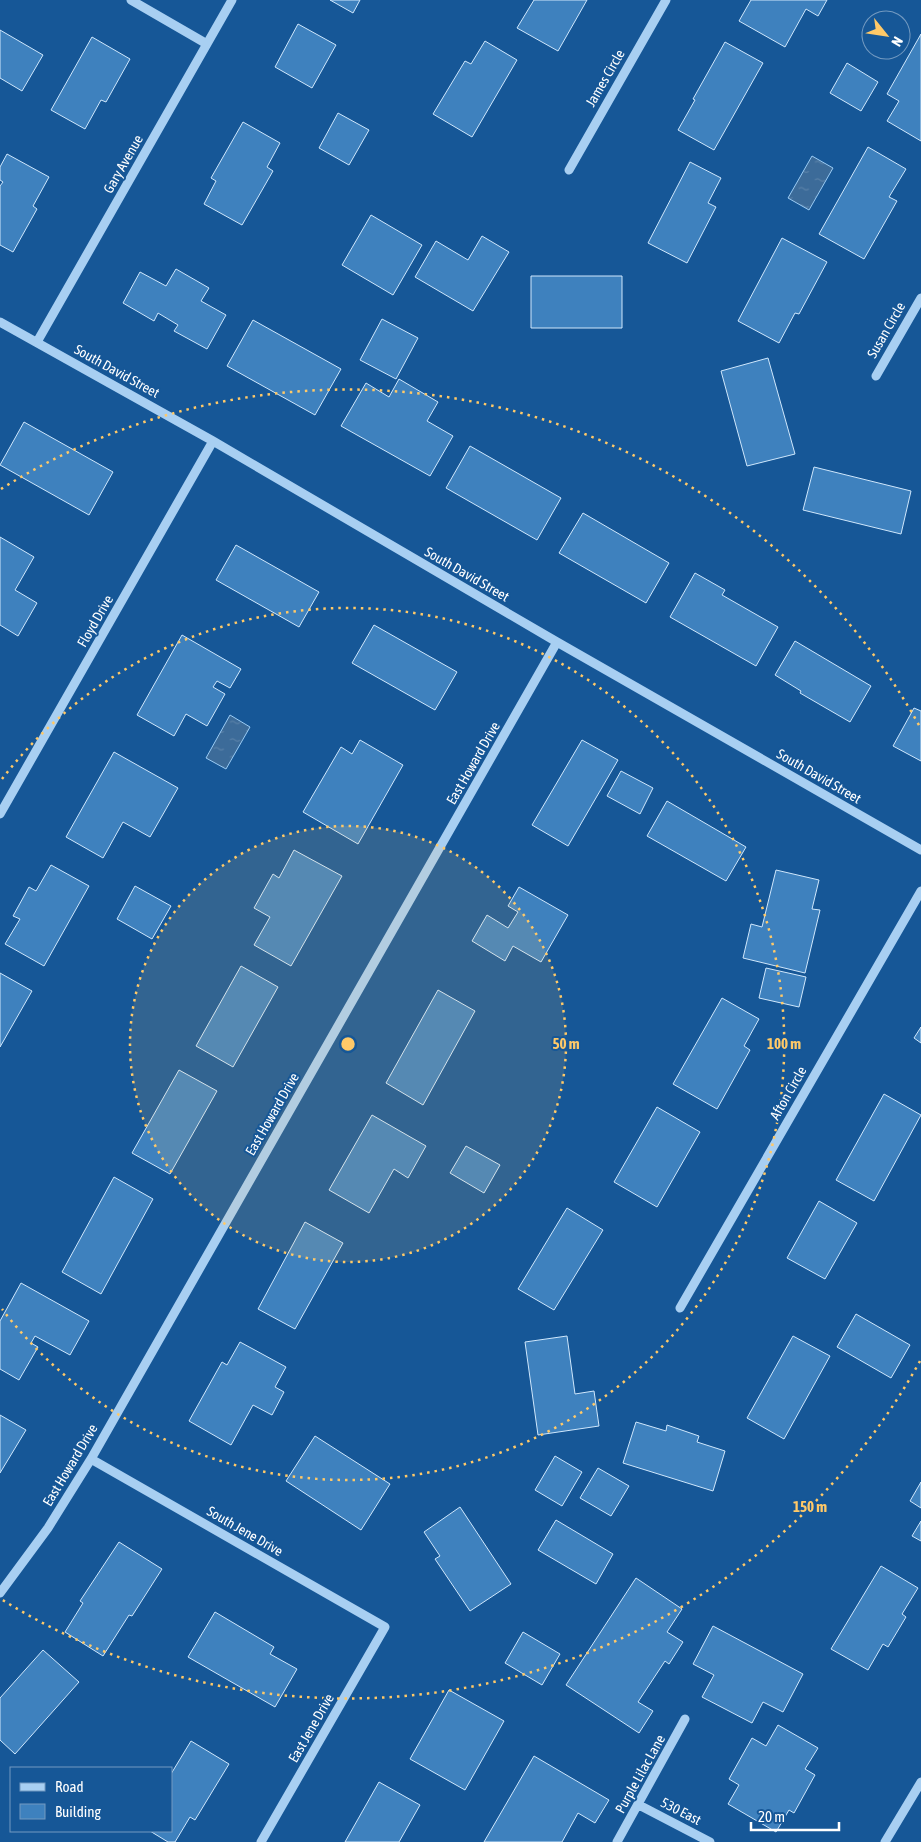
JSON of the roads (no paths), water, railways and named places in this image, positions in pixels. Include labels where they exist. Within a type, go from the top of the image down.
[{"type":"street","points":[[131,0],[207,44]]},
{"type":"street","name":"Gary Avenue","points":[[37,342],[232,0]]},
{"type":"street","name":"James Circle","points":[[569,170],[666,0]]},
{"type":"street","name":"Susan Circle","points":[[876,376],[921,298]]},
{"type":"street","name":"South David Street","points":[[0,322],[213,442],[557,642],[921,850]]},
{"type":"street","name":"Floyd Drive","points":[[0,814],[213,442]]},
{"type":"street","name":"East Howard Drive","points":[[0,1593],[48,1528],[91,1459],[557,642]]},
{"type":"street","name":"Afton Circle","points":[[680,1308],[921,891]]},
{"type":"street","name":"South Jene Drive","points":[[91,1459],[385,1627]]},
{"type":"street","name":"East Jene Drive","points":[[261,1842],[385,1627]]},
{"type":"street","name":"Purple Lilac Lane","points":[[618,1842],[685,1719]]},
{"type":"street","points":[[886,1842],[921,1782]]},
{"type":"street","name":"530 East","points":[[639,1805],[710,1842]]},
{"type":"water","points":[[812,156],[833,168],[809,210],[788,198]]},
{"type":"water","points":[[230,715],[250,727],[226,769],[206,758]]}]
